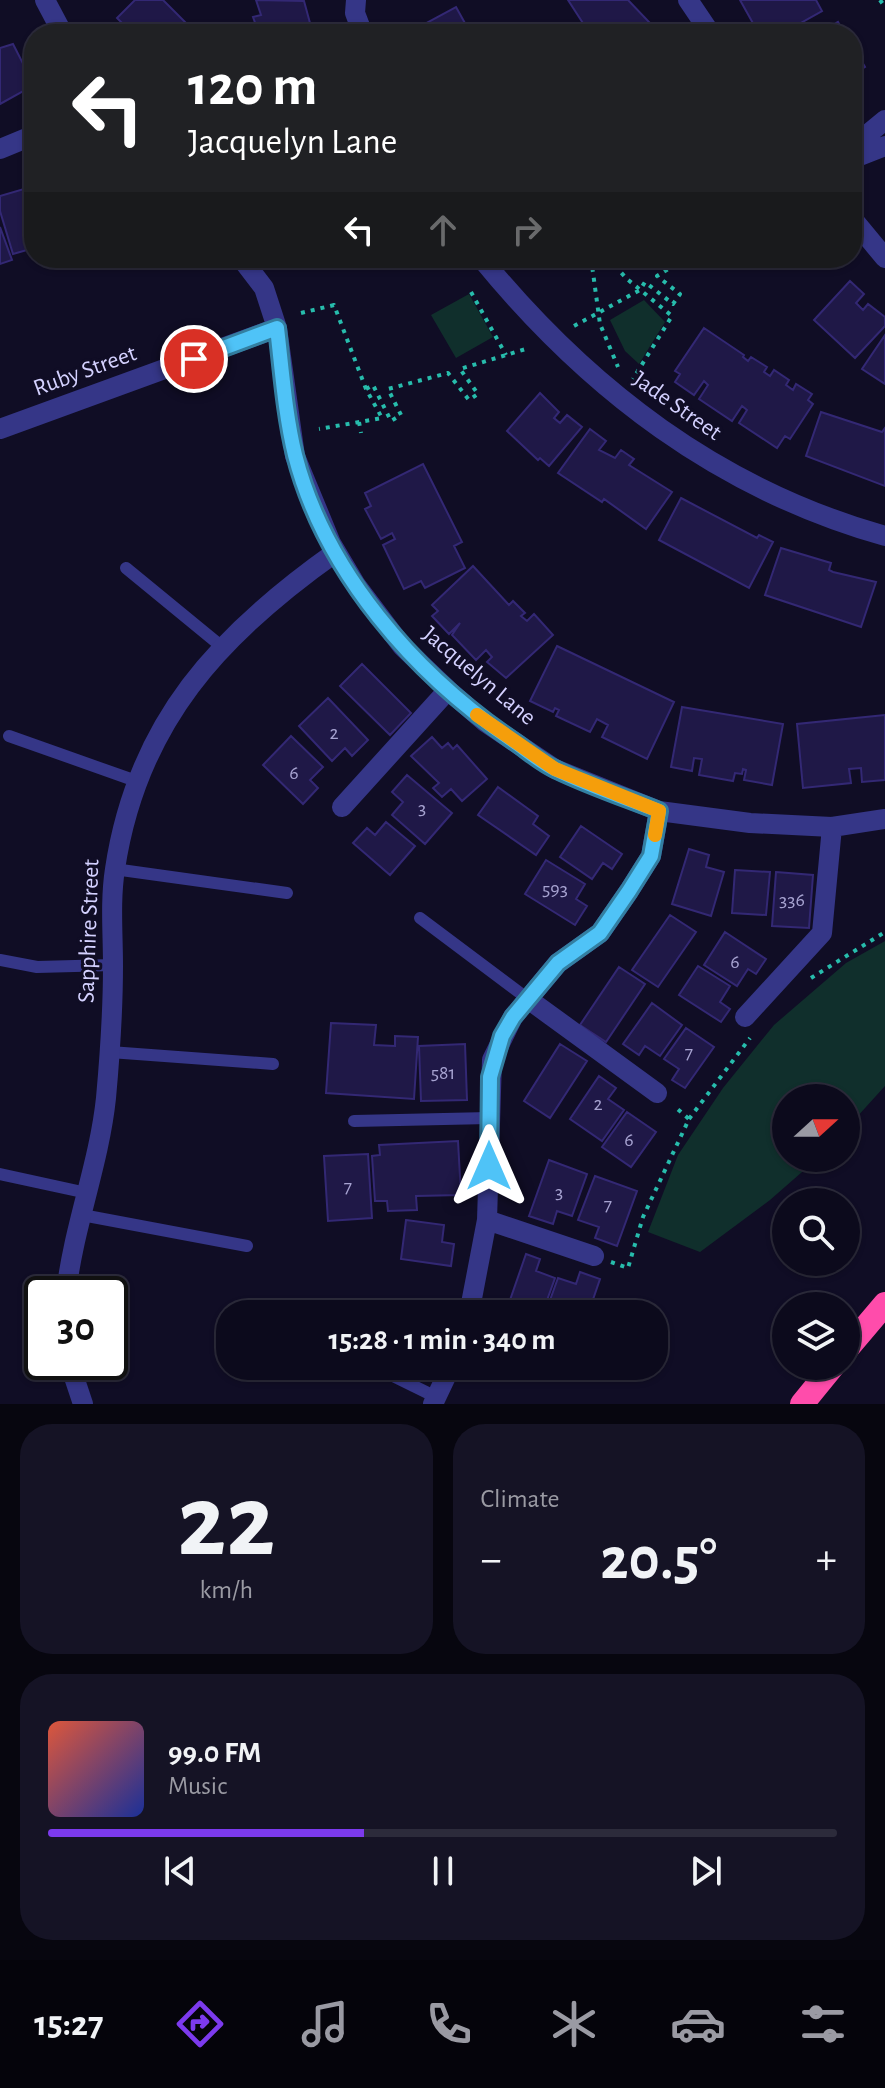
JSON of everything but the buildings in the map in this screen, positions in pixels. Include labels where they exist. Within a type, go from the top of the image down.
[{"type":"highway","points":[[860,1333],[885,1304]]},
{"type":"highway","points":[[802,1404],[822,1380]]},
{"type":"street","points":[[45,0],[58,24]]},
{"type":"street","points":[[356,0],[355,13],[359,24]]},
{"type":"street","points":[[688,0],[704,24]]},
{"type":"street","points":[[862,143],[885,120]]},
{"type":"street","points":[[0,149],[24,139]]},
{"type":"street","points":[[862,155],[885,146]]},
{"type":"street","points":[[862,230],[885,258]]},
{"type":"street","name":"Jacquelyn Lane","points":[[249,268],[264,288],[277,328],[295,456],[336,552],[402,646],[448,690],[485,722],[555,769],[659,811],[750,823],[832,827],[885,819]]},
{"type":"street","name":"Jade Street","points":[[489,268],[527,315],[576,363],[647,421],[726,471],[823,519],[885,536]]},
{"type":"street","name":"Ruby Street","points":[[0,429],[277,328]]},
{"type":"street","name":"Sapphire Street","points":[[70,1276],[104,1111],[110,1052],[114,869],[124,824],[139,782],[162,729],[221,646],[268,600],[336,552]]},
{"type":"street","points":[[342,807],[448,690]]},
{"type":"street","points":[[472,1300],[487,1220],[492,1060],[513,1017],[558,963],[600,933],[629,891],[651,856],[659,811]]},
{"type":"street","points":[[752,1022],[822,933],[832,827]]},
{"type":"street","points":[[528,999],[657,1093]]},
{"type":"street","points":[[487,1220],[594,1256]]},
{"type":"street","points":[[75,1380],[83,1404]]},
{"type":"street","points":[[435,1400],[444,1380]]},
{"type":"lane","points":[[126,568],[221,646]]},
{"type":"lane","points":[[9,736],[139,782]]},
{"type":"lane","points":[[114,869],[287,893]]},
{"type":"lane","points":[[420,918],[528,999]]},
{"type":"lane","points":[[0,960],[37,967],[113,965]]},
{"type":"lane","points":[[110,1052],[273,1064]]},
{"type":"lane","points":[[354,1121],[489,1118]]},
{"type":"lane","points":[[0,1174],[87,1193]]},
{"type":"lane","points":[[82,1215],[247,1246]]},
{"type":"lane","points":[[399,1380],[435,1400]]},
{"type":"path","points":[[880,0],[885,7]]},
{"type":"path","points":[[592,268],[597,313],[619,367]]},
{"type":"path","points":[[618,268],[672,316],[633,379]]},
{"type":"path","points":[[574,326],[640,290],[645,282],[673,304],[680,294],[657,276],[670,268]]},
{"type":"path","points":[[471,292],[506,355]]},
{"type":"path","points":[[301,313],[334,305],[366,389],[382,418],[319,429]]},
{"type":"path","points":[[366,389],[373,385],[391,421],[401,415],[388,389],[448,373],[469,400],[478,394],[460,369],[529,348]]},
{"type":"path","points":[[359,422],[361,433]]},
{"type":"path","points":[[808,980],[885,932]]},
{"type":"path","points":[[594,1256],[628,1268],[643,1217],[689,1119],[752,1022]]},
{"type":"path","points":[[657,1093],[689,1119]]},
{"type":"green space","points":[[469,294],[493,337],[456,358],[431,315]]},
{"type":"green space","points":[[644,300],[665,322],[639,364],[625,351],[610,320]]},
{"type":"green space","points":[[885,941],[885,1086],[860,1114],[860,1084],[772,1084],[772,1172],[802,1172],[784,1188],[772,1188],[772,1198],[700,1252],[648,1232],[678,1155],[723,1088],[774,1025],[846,963]]},
{"type":"slow traffic","points":[[477,715],[555,769],[659,811],[655,835]]},
{"type":"route","points":[[194,359],[277,328],[295,456],[311,499],[331,543],[356,585],[402,646],[485,722],[555,769],[659,811],[651,856],[600,933],[558,963],[513,1017],[502,1036],[492,1060],[490,1077],[489,1166]]}]
